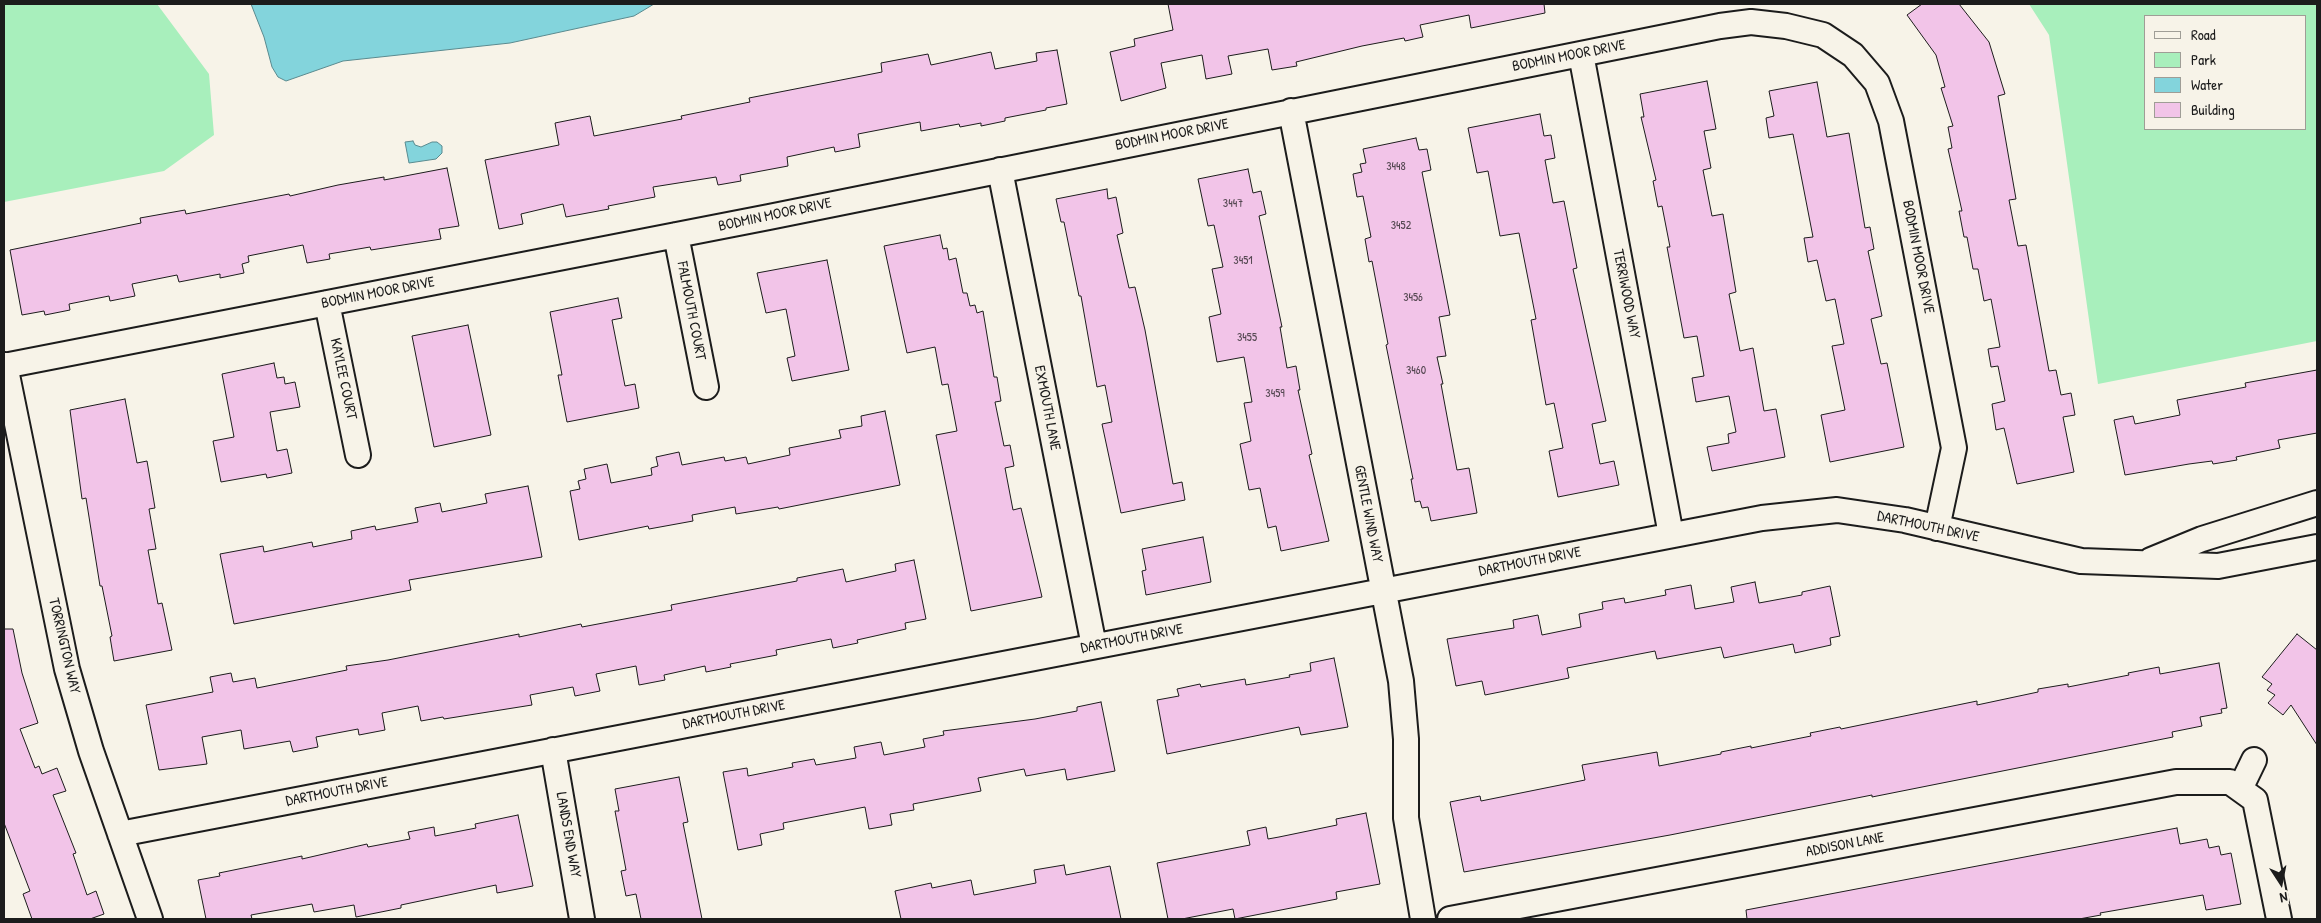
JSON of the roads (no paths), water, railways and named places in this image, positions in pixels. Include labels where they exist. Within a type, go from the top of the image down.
[{"type":"street","name":"BODMIN MOOR DRIVE","points":[[4,366],[676,235],[1720,26],[1751,22],[1786,26],[1823,35],[1853,55],[1877,83],[1892,121],[1954,448],[1937,528]]},
{"type":"street","name":"TERRIWOOD WAY","points":[[1582,54],[1671,535]]},
{"type":"street","name":"GENTLE WIND WAY","points":[[1291,111],[1400,681],[1406,739],[1406,818],[1423,919]]},
{"type":"street","name":"EXMOUTH LANE","points":[[1000,170],[1094,646]]},
{"type":"street","name":"FALMOUTH COURT","points":[[676,235],[706,387]]},
{"type":"street","name":"KAYLEE COURT","points":[[327,303],[358,455]]},
{"type":"street","name":"TORRINGTON WAY","points":[[4,366],[67,669],[91,751],[150,919]]},
{"type":"street","name":"DARTMOUTH DRIVE","points":[[2145,563],[2202,539],[2317,503]]},
{"type":"street","name":"DARTMOUTH DRIVE","points":[[120,834],[1762,518],[1837,510],[1905,520],[2081,560],[2218,566],[2317,546]]},
{"type":"street","name":"LANDS END WAY","points":[[553,750],[582,919]]},
{"type":"street","points":[[2254,760],[2240,789],[2254,800],[2279,919]]},
{"type":"street","name":"ADDISON LANE","points":[[1450,919],[2176,782],[2230,782],[2240,789]]},
{"type":"water","points":[[251,4],[654,4],[634,16],[510,43],[343,61],[286,81],[278,77],[272,67],[264,37]]},
{"type":"water","points":[[413,141],[415,145],[421,147],[437,142],[442,146],[442,153],[436,159],[409,163],[405,142]]}]
